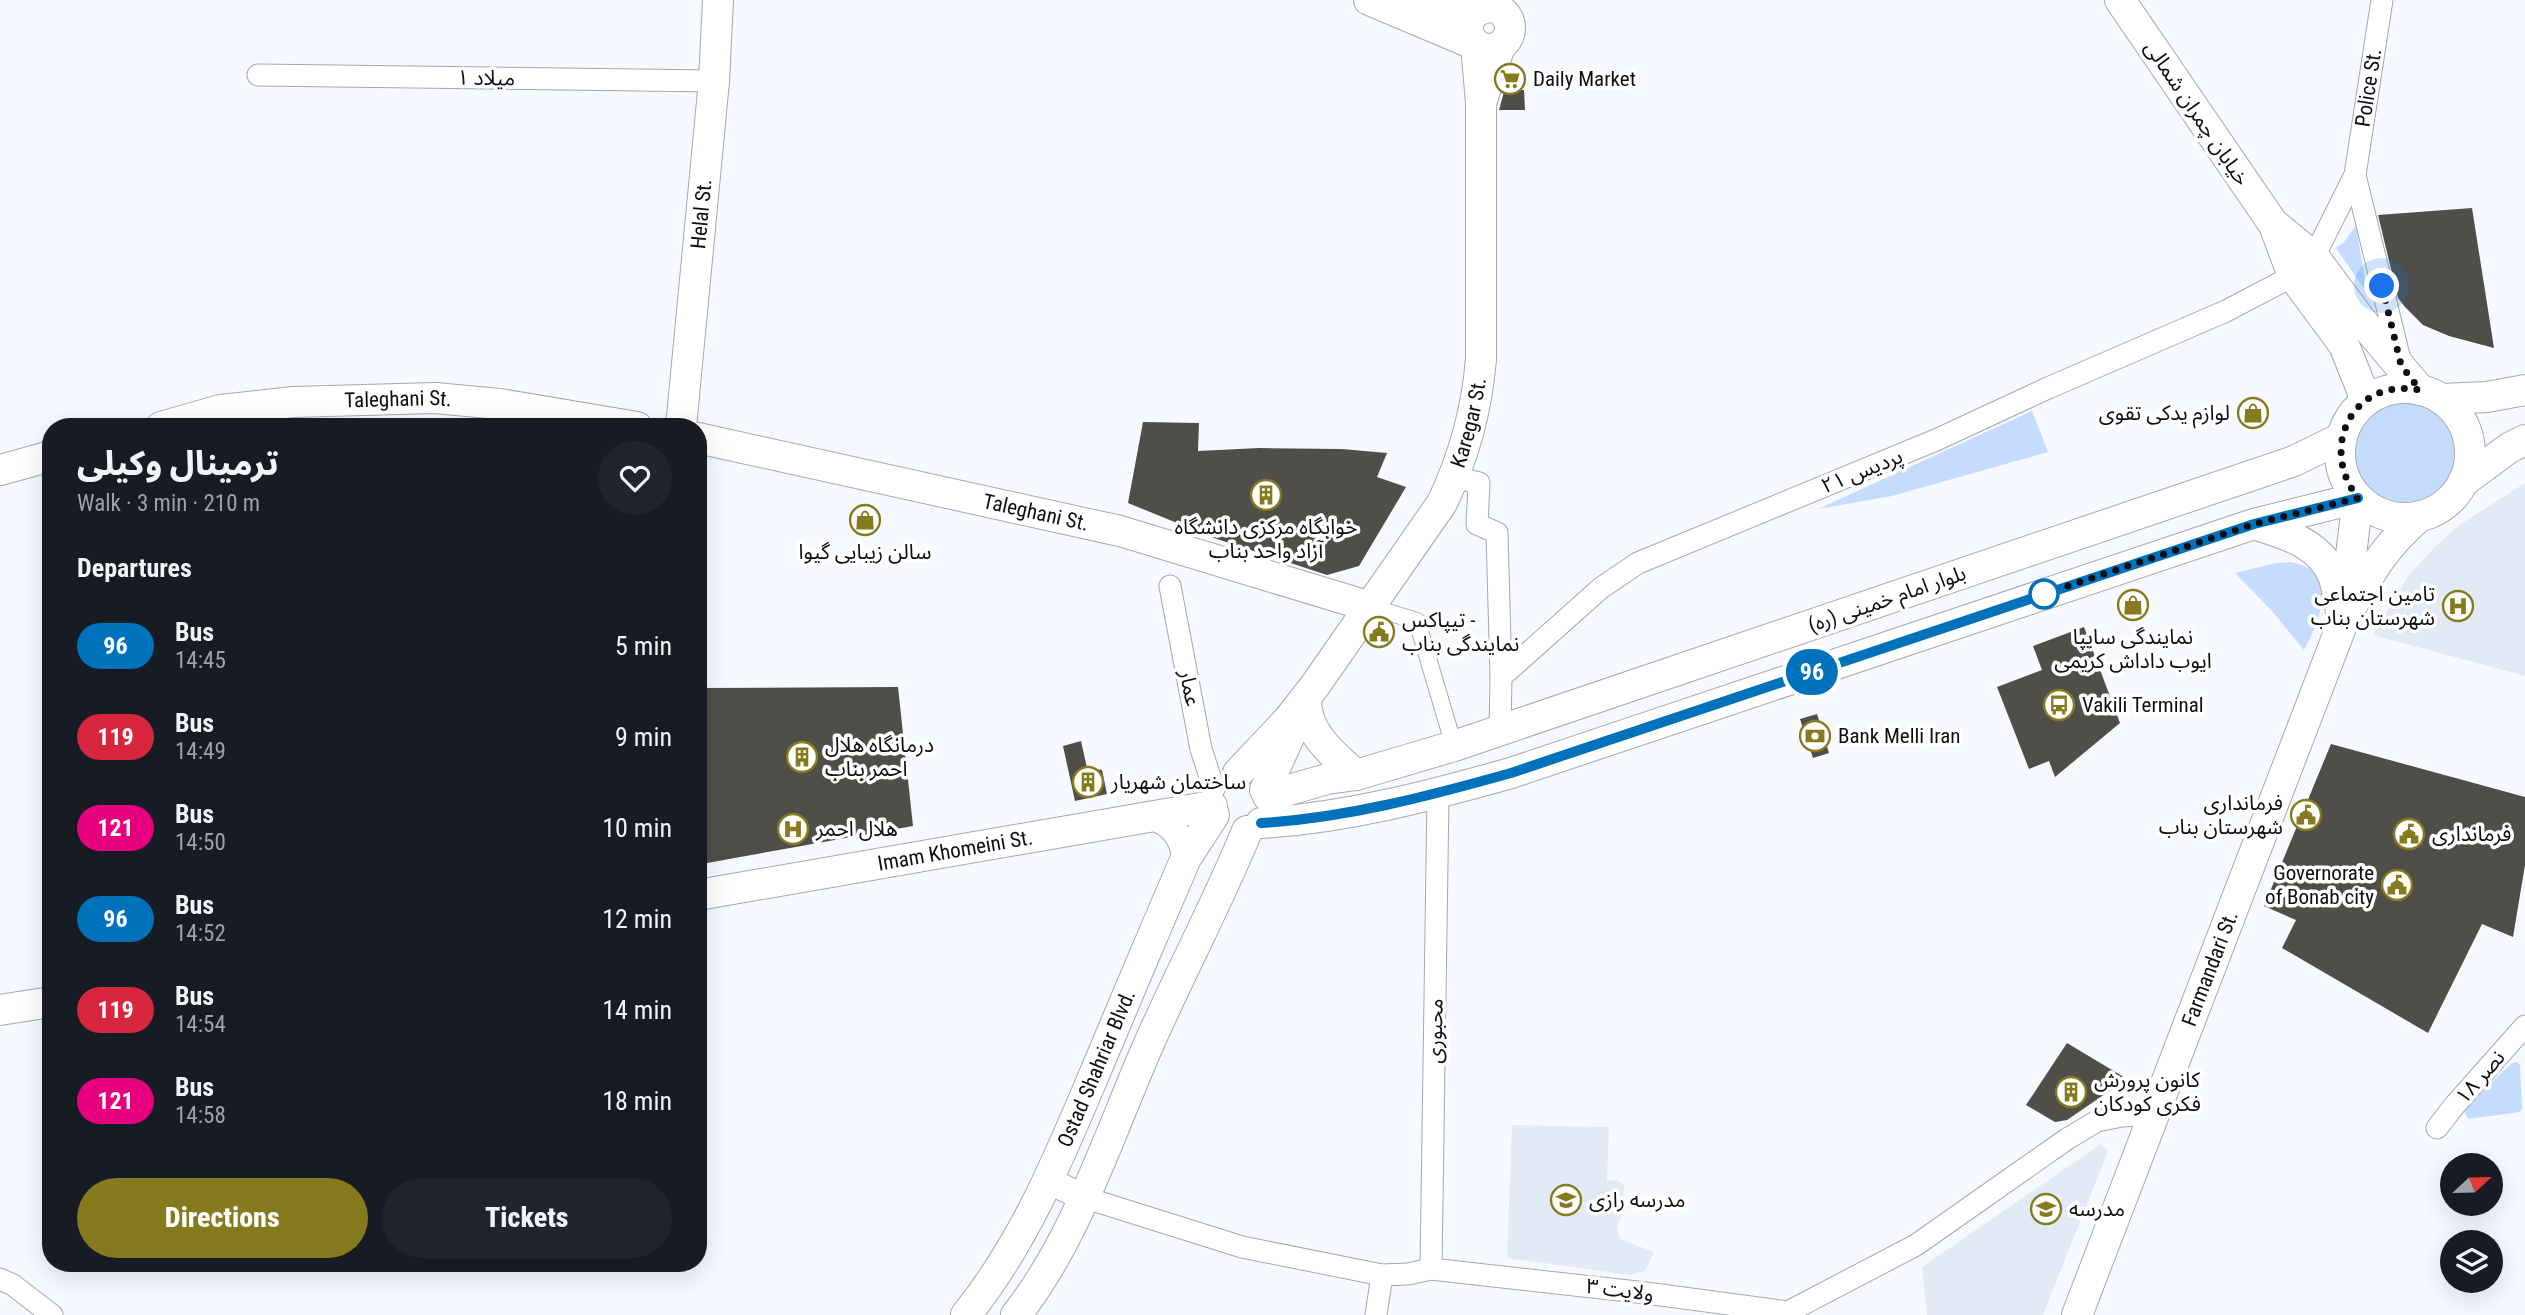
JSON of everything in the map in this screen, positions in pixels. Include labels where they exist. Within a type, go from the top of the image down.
[{"type":"main road","name":"Helal St.","points":[[682,418],[714,81],[719,0]]},
{"type":"main road","points":[[1368,0],[1500,29],[1499,10],[1486,4],[1375,0]]},
{"type":"main road","name":"خیابان چمران شمالی","points":[[2120,0],[2304,266],[2344,345],[2366,400]]},
{"type":"main road","name":"Karegar St.","points":[[1306,698],[1441,503],[1454,477],[1467,435],[1481,359],[1481,103],[1500,29]]},
{"type":"main road","name":"خیابان چمران شمالی","points":[[2304,266],[2361,320],[2431,395]]},
{"type":"main road","points":[[2431,395],[2458,415],[2468,436],[2469,460],[2458,491],[2442,506],[2420,516],[2393,517],[2368,507],[2358,498],[2344,476],[2339,451],[2341,438],[2351,415],[2366,400],[2388,390],[2404,388],[2431,395],[2487,397],[2525,390]]},
{"type":"main road","name":"Taleghani St.","points":[[192,418],[220,410],[269,405],[435,398],[500,404],[583,418]]},
{"type":"main road","name":"بلوار امام خمینی (ره)","points":[[1260,810],[1327,779],[1356,775],[1500,731],[2294,461],[2341,438]]},
{"type":"main road","name":"Taleghani St.","points":[[707,440],[1120,531],[1371,607]]},
{"type":"main road","points":[[2463,482],[2509,448],[2525,440]]},
{"type":"main road","points":[[0,470],[42,458]]},
{"type":"main road","points":[[1260,810],[1301,821],[1438,794],[1511,773],[2254,524],[2358,498]]},
{"type":"main road","name":"Farmandari St.","points":[[2343,622],[2358,498]]},
{"type":"main road","name":"Farmandari St.","points":[[2077,1315],[2343,622],[2383,553],[2396,536],[2420,516]]},
{"type":"main road","points":[[2254,524],[2282,533],[2312,548],[2334,578],[2343,622]]},
{"type":"main road","points":[[1306,698],[1309,719],[1322,742],[1356,775]]},
{"type":"main road","name":"Ostad Shahriar Blvd.","points":[[966,1315],[1017,1243],[1049,1181],[1186,858],[1220,796],[1306,698]]},
{"type":"main road","name":"Ostad Shahriar Blvd.","points":[[1016,1315],[1039,1286],[1083,1197],[1149,1044],[1260,810],[1306,698]]},
{"type":"main road","points":[[1252,776],[1262,785],[1260,810],[1235,831],[1222,826],[1220,796],[1252,776]]},
{"type":"main road","name":"Imam Khomeini St.","points":[[707,893],[1153,817],[1220,796]]},
{"type":"main road","points":[[0,1010],[42,1003]]},
{"type":"street","name":"Police St.","points":[[2304,266],[2355,175],[2382,0]]},
{"type":"street","name":"میلاد ۱","points":[[258,75],[714,81]]},
{"type":"street","name":"Police St.","points":[[2355,175],[2401,365]]},
{"type":"street","name":"پردیس ۲۱","points":[[1501,677],[1601,589],[1638,563],[1936,440],[2217,315],[2304,266]]},
{"type":"street","points":[[1454,477],[1479,483],[1477,524],[1497,533],[1500,731]]},
{"type":"street","name":"عمار","points":[[1170,586],[1201,749],[1220,796]]},
{"type":"street","points":[[1371,607],[1417,621],[1454,746]]},
{"type":"street","name":"محبوری","points":[[1431,1269],[1438,794]]},
{"type":"street","points":[[1153,817],[1168,823],[1175,830],[1181,838],[1186,858]]},
{"type":"street","name":"نصر ۱۸","points":[[2437,1128],[2525,1026]]},
{"type":"street","name":"ولایت ۳","points":[[1083,1197],[1242,1247],[1382,1275],[1408,1274],[1431,1269],[1788,1312],[1916,1245],[2067,1139],[2097,1121],[2122,1115],[2154,1114]]},
{"type":"street","points":[[1049,1181],[1083,1197]]},
{"type":"street","points":[[1376,1315],[1382,1275]]},
{"type":"street","points":[[0,1279],[13,1285],[52,1315]]},
{"type":"shaded area","points":[[2356,225],[2367,293],[2336,248],[2345,241]]},
{"type":"shaded area","points":[[2406,398],[2427,402],[2445,414],[2457,432],[2461,453],[2457,474],[2445,492],[2427,504],[2406,508],[2385,504],[2367,492],[2355,474],[2351,453],[2355,432],[2367,414],[2385,402]]},
{"type":"shaded area","points":[[2032,411],[2048,452],[1892,496],[1818,509]]},
{"type":"shaded area","name":"تامین اجتماعی شهرستان بناب","points":[[2525,483],[2525,676],[2373,635],[2408,576],[2433,549],[2458,526]]},
{"type":"shaded area","points":[[2290,562],[2306,567],[2316,575],[2321,585],[2320,611],[2304,650],[2272,611],[2235,573]]},
{"type":"shaded area","points":[[2517,1062],[2520,1065],[2520,1112],[2468,1119],[2463,1109],[2512,1063]]},
{"type":"shaded area","name":"مدرسه رازی","points":[[1512,1125],[1609,1127],[1607,1181],[1617,1180],[1624,1185],[1622,1216],[1617,1225],[1620,1239],[1654,1252],[1645,1271],[1630,1275],[1507,1258]]},
{"type":"shaded area","name":"مدرسه","points":[[2101,1144],[2108,1151],[2043,1315],[1927,1315],[1922,1267]]},
{"type":"building","name":"Daily Market","points":[[1520,66],[1520,90],[1524,90],[1525,110],[1499,110],[1511,67]]},
{"type":"building","points":[[2472,208],[2494,348],[2449,336],[2423,325],[2405,307],[2398,298],[2378,215]]},
{"type":"building","name":"خوابگاه مرکزی دانشگاه آزاد واحد بناب","points":[[1143,422],[1199,423],[1198,451],[1259,448],[1342,449],[1387,453],[1377,477],[1406,487],[1359,566],[1327,575],[1214,538],[1128,503]]},
{"type":"building","name":"Vakili Terminal","points":[[2084,627],[2120,723],[2055,777],[2049,761],[2029,769],[1997,687],[2042,670],[2033,646]]},
{"type":"building","name":"درمانگاه هلال احمر بناب","points":[[898,687],[913,826],[707,863],[707,688]]},
{"type":"building","name":"Bank Melli Iran","points":[[1817,714],[1829,753],[1813,758],[1800,719]]},
{"type":"building","name":"ساختمان شهریار","points":[[1081,741],[1087,768],[1102,770],[1107,794],[1075,801],[1063,746]]},
{"type":"building","name":"Governorate of Bonab city","points":[[2331,744],[2525,797],[2525,865],[2513,937],[2482,924],[2428,1033],[2282,948],[2296,920],[2264,906]]},
{"type":"building","name":"کانون پرورش فکری کودکان","points":[[2067,1043],[2127,1079],[2067,1120],[2055,1122],[2026,1105]]},
{"type":"bus line","name":"96","points":[[1261,823],[1301,821],[1354,812],[1438,794],[1511,773],[2254,524],[2358,498]]},
{"type":"place","name":"Daily Market","points":[[1510,79]]},
{"type":"place","name":"لوازم یدکی تقوی","points":[[2253,413]]},
{"type":"place","name":"خوابگاه مرکزی دانشگاه آزاد واحد بناب","points":[[1266,495]]},
{"type":"place","name":"سالن زیبایی گیوا","points":[[865,520]]},
{"type":"place","name":"نمایندگی سایپا ایوب داداش کریمی","points":[[2133,605]]},
{"type":"place","name":"تامین اجتماعی شهرستان بناب","points":[[2458,606]]},
{"type":"place","name":"تیپاکس - نمایندگی بناب","points":[[1379,632]]},
{"type":"place","name":"Vakili Terminal","points":[[2059,705]]},
{"type":"place","name":"Bank Melli Iran","points":[[1815,736]]},
{"type":"place","name":"درمانگاه هلال احمر بناب","points":[[802,757]]},
{"type":"place","name":"ساختمان شهریار","points":[[1088,782]]},
{"type":"place","name":"فرمانداری شهرستان بناب","points":[[2306,815]]},
{"type":"place","name":"هلال احمر","points":[[793,829]]},
{"type":"place","name":"فرمانداری","points":[[2409,834]]},
{"type":"place","name":"Governorate of Bonab city","points":[[2397,885]]},
{"type":"place","name":"کانون پرورش فکری کودکان","points":[[2071,1092]]},
{"type":"place","name":"مدرسه رازی","points":[[1566,1200]]},
{"type":"place","name":"مدرسه","points":[[2046,1209]]},
{"type":"route","points":[[2044,594],[2254,524],[2358,498],[2350,488],[2340,464],[2341,438],[2351,415],[2360,405],[2380,392],[2396,388],[2420,390],[2401,365],[2382,286]]}]
